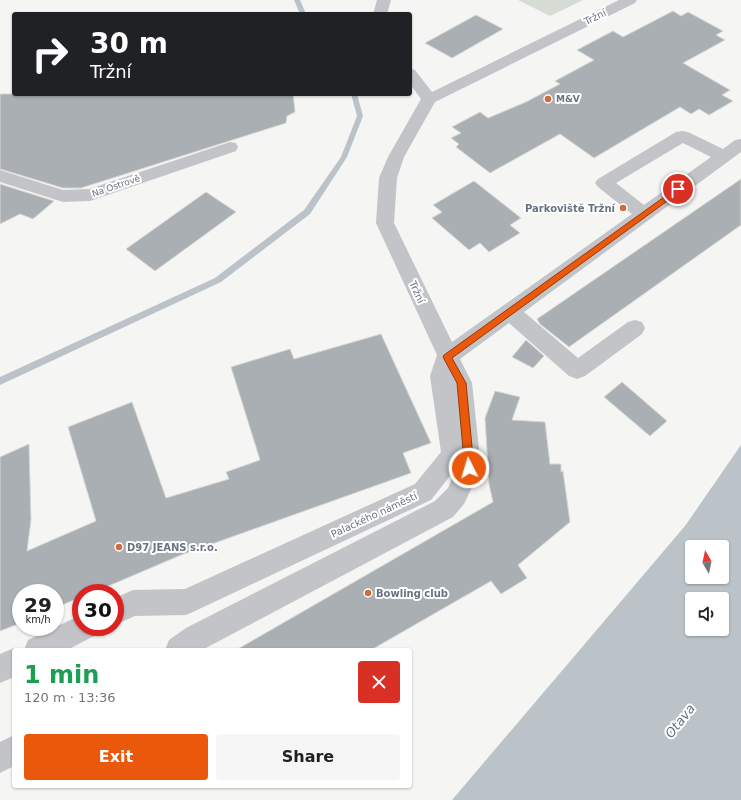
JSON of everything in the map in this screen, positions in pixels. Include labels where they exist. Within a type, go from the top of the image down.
[{"type":"street","points":[[381,12],[384,0]]},
{"type":"street","name":"Tržní","points":[[447,357],[385,223],[388,178],[396,157],[429,99],[630,0]]},
{"type":"street","points":[[412,76],[429,99]]},
{"type":"street","points":[[644,214],[604,183],[682,136],[723,156]]},
{"type":"street","points":[[182,648],[196,638],[444,509],[456,496],[469,468],[461,383],[447,357],[741,144]]},
{"type":"street","name":"Na Ostrově","points":[[0,176],[63,196],[90,195],[230,147]]},
{"type":"street","points":[[510,312],[578,370],[635,328]]},
{"type":"street","name":"Palackého náměstí","points":[[124,608],[134,603],[186,602],[423,492],[453,455],[441,376],[447,357]]},
{"type":"street","points":[[42,648],[72,633]]},
{"type":"street","points":[[0,669],[12,663]]},
{"type":"street","points":[[0,758],[12,751]]},
{"type":"shaded area","points":[[518,0],[583,0],[550,16]]},
{"type":"water","name":"Otava","points":[[741,445],[741,800],[452,800],[685,526]]},
{"type":"building","points":[[673,11],[681,16],[688,12],[723,31],[716,35],[725,40],[683,63],[730,90],[722,95],[733,101],[709,115],[699,109],[691,114],[680,107],[594,158],[560,134],[490,173],[456,147],[459,144],[451,138],[461,133],[452,127],[480,112],[488,118],[526,102],[560,84],[555,81],[594,60],[577,50],[613,31],[623,37]]},
{"type":"building","points":[[476,15],[503,29],[452,58],[425,43]]},
{"type":"building","points":[[0,94],[12,94],[12,96],[293,96],[295,112],[287,116],[286,123],[81,188],[63,188],[0,169]]},
{"type":"building","points":[[741,179],[741,225],[569,347],[540,324],[537,319]]},
{"type":"building","points":[[474,181],[521,218],[510,225],[520,233],[489,252],[480,243],[469,250],[432,218],[442,212],[433,205]]},
{"type":"building","points":[[0,184],[54,201],[33,219],[20,214],[0,224]]},
{"type":"building","points":[[206,192],[236,212],[155,271],[126,249]]},
{"type":"building","points":[[381,334],[431,443],[403,453],[411,473],[181,555],[113,584],[72,584],[72,601],[64,604],[64,584],[12,584],[12,626],[0,631],[0,457],[29,444],[31,520],[27,551],[96,521],[68,427],[132,402],[166,498],[229,479],[226,472],[260,460],[231,367],[290,349],[294,359]]},
{"type":"building","points":[[526,340],[544,356],[533,368],[512,357]]},
{"type":"building","points":[[622,382],[667,421],[650,436],[604,397]]},
{"type":"building","points":[[495,391],[520,397],[512,420],[545,422],[550,464],[561,464],[561,472],[563,471],[570,522],[518,565],[527,578],[501,594],[491,581],[374,648],[239,648],[493,502],[489,484],[485,418]]},
{"type":"waterway","points":[[297,0],[302,12]]},
{"type":"waterway","points":[[0,381],[218,280],[307,212],[344,157],[360,116],[355,96]]},
{"type":"place","name":"M&V","points":[[548,99]]},
{"type":"place","name":"Parkoviště Tržní","points":[[623,208]]},
{"type":"place","name":"D97 JEANS s.r.o.","points":[[119,547]]},
{"type":"place","name":"Bowling club","points":[[368,593]]},
{"type":"route","points":[[469,468],[461,383],[447,357],[678,189]]}]
